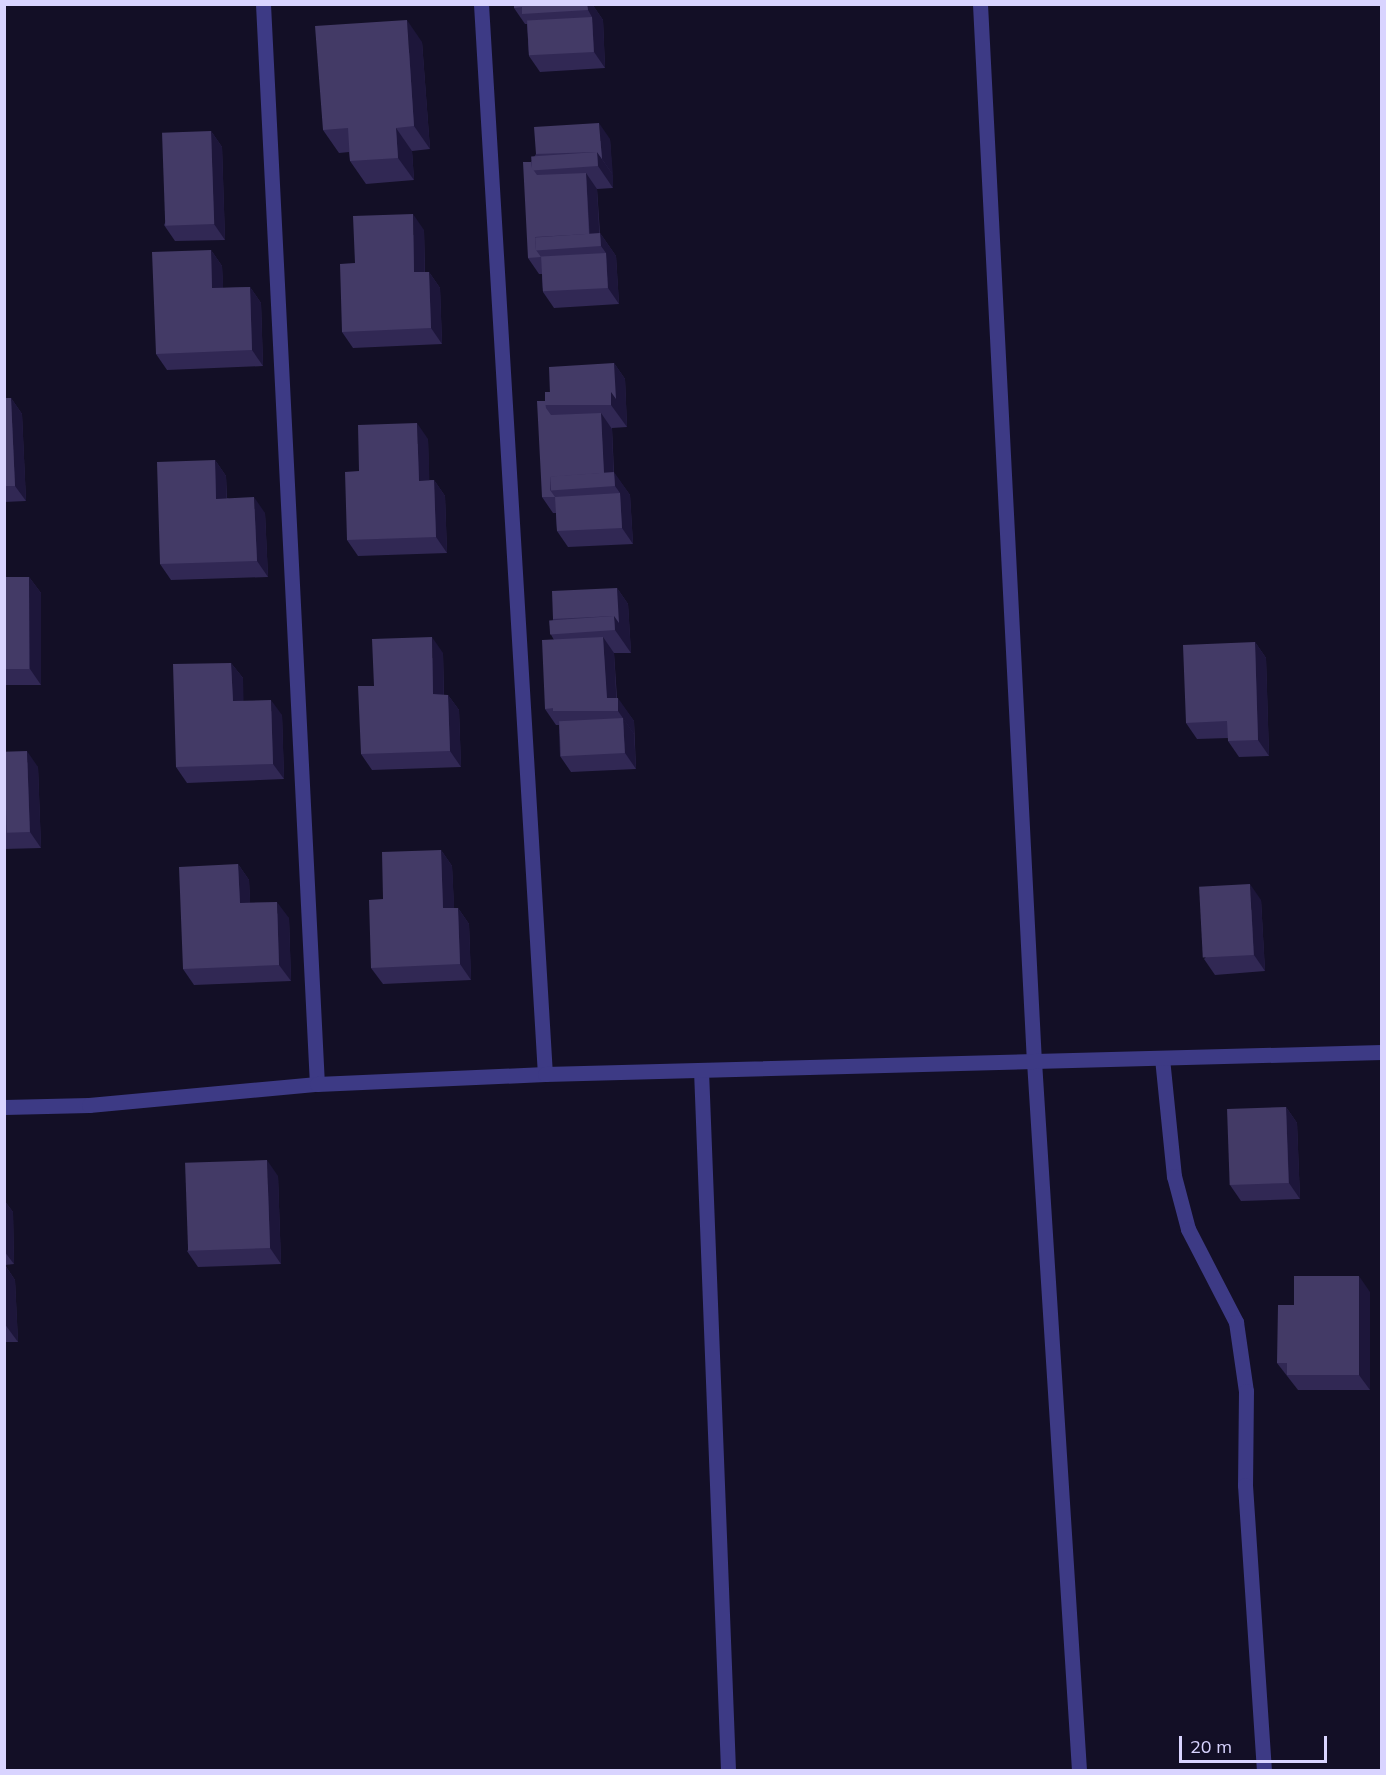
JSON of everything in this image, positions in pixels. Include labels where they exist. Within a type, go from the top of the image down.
[{"type":"street","points":[[263,4],[317,1084]]},
{"type":"street","points":[[481,4],[545,1074]]},
{"type":"street","points":[[980,4],[1034,1060],[1079,1770]]},
{"type":"street","points":[[4,1107],[89,1105],[317,1084],[545,1074],[1382,1052]]},
{"type":"street","points":[[1162,1058],[1177,1187],[1188,1229],[1236,1322],[1246,1391],[1245,1485],[1264,1770]]},
{"type":"street","points":[[700,1070],[728,1770]]},
{"type":"building","points":[[514,4],[522,4],[522,7],[514,8]]},
{"type":"building","points":[[522,4],[587,4],[588,10],[522,14]]},
{"type":"building","points":[[592,17],[594,52],[529,55],[527,20]]},
{"type":"building","points":[[407,20],[414,126],[396,128],[398,158],[350,161],[348,128],[323,130],[315,26]]},
{"type":"building","points":[[599,123],[602,159],[597,152],[536,154],[534,127]]},
{"type":"building","points":[[211,131],[214,224],[165,226],[162,133]]},
{"type":"building","points":[[597,152],[598,166],[532,171],[531,157]]},
{"type":"building","points":[[523,162],[531,162],[537,175],[586,173],[589,234],[535,237],[536,250],[541,257],[528,258]]},
{"type":"building","points":[[413,214],[414,272],[429,272],[431,328],[342,332],[340,264],[355,263],[353,216]]},
{"type":"building","points":[[600,233],[601,246],[536,251],[535,238]]},
{"type":"building","points":[[211,250],[212,288],[250,287],[252,350],[156,354],[152,252]]},
{"type":"building","points":[[606,253],[608,288],[543,291],[541,256]]},
{"type":"building","points":[[614,363],[616,399],[611,392],[550,394],[549,367]]},
{"type":"building","points":[[545,392],[611,392],[611,405],[545,405]]},
{"type":"building","points":[[4,398],[11,398],[15,486],[4,486]]},
{"type":"building","points":[[537,401],[545,401],[546,408],[551,415],[601,413],[604,473],[550,477],[550,490],[555,497],[542,497]]},
{"type":"building","points":[[417,423],[419,481],[434,480],[436,537],[347,540],[345,472],[359,471],[358,425]]},
{"type":"building","points":[[215,460],[216,499],[254,497],[257,561],[160,564],[157,462]]},
{"type":"building","points":[[614,472],[615,486],[551,490],[550,476]]},
{"type":"building","points":[[620,493],[622,528],[557,531],[555,497]]},
{"type":"building","points":[[4,577],[29,577],[29,669],[4,669]]},
{"type":"building","points":[[617,588],[619,623],[614,616],[553,619],[552,591]]},
{"type":"building","points":[[614,616],[615,630],[550,635],[549,621]]},
{"type":"building","points":[[432,637],[433,694],[448,695],[450,751],[361,754],[358,686],[374,686],[372,639]]},
{"type":"building","points":[[603,637],[607,698],[553,701],[554,708],[545,709],[542,640]]},
{"type":"building","points":[[1255,642],[1258,740],[1228,741],[1227,721],[1186,723],[1183,645]]},
{"type":"building","points":[[231,663],[233,701],[271,700],[273,764],[176,767],[173,664]]},
{"type":"building","points":[[553,698],[618,698],[618,711],[553,711]]},
{"type":"building","points":[[623,718],[625,753],[561,756],[559,721]]},
{"type":"building","points":[[27,751],[30,832],[7,833],[4,752]]},
{"type":"building","points":[[441,850],[443,908],[458,908],[460,964],[371,968],[369,900],[383,899],[382,852]]},
{"type":"building","points":[[238,864],[240,903],[277,902],[279,965],[183,969],[179,867]]},
{"type":"building","points":[[1250,884],[1254,955],[1203,958],[1199,887]]},
{"type":"building","points":[[1286,1107],[1289,1183],[1230,1185],[1227,1109]]},
{"type":"building","points":[[267,1160],[270,1248],[188,1251],[185,1163]]},
{"type":"building","points":[[1294,1276],[1359,1276],[1359,1375],[1287,1375],[1287,1363],[1277,1363],[1278,1305],[1294,1305]]}]
